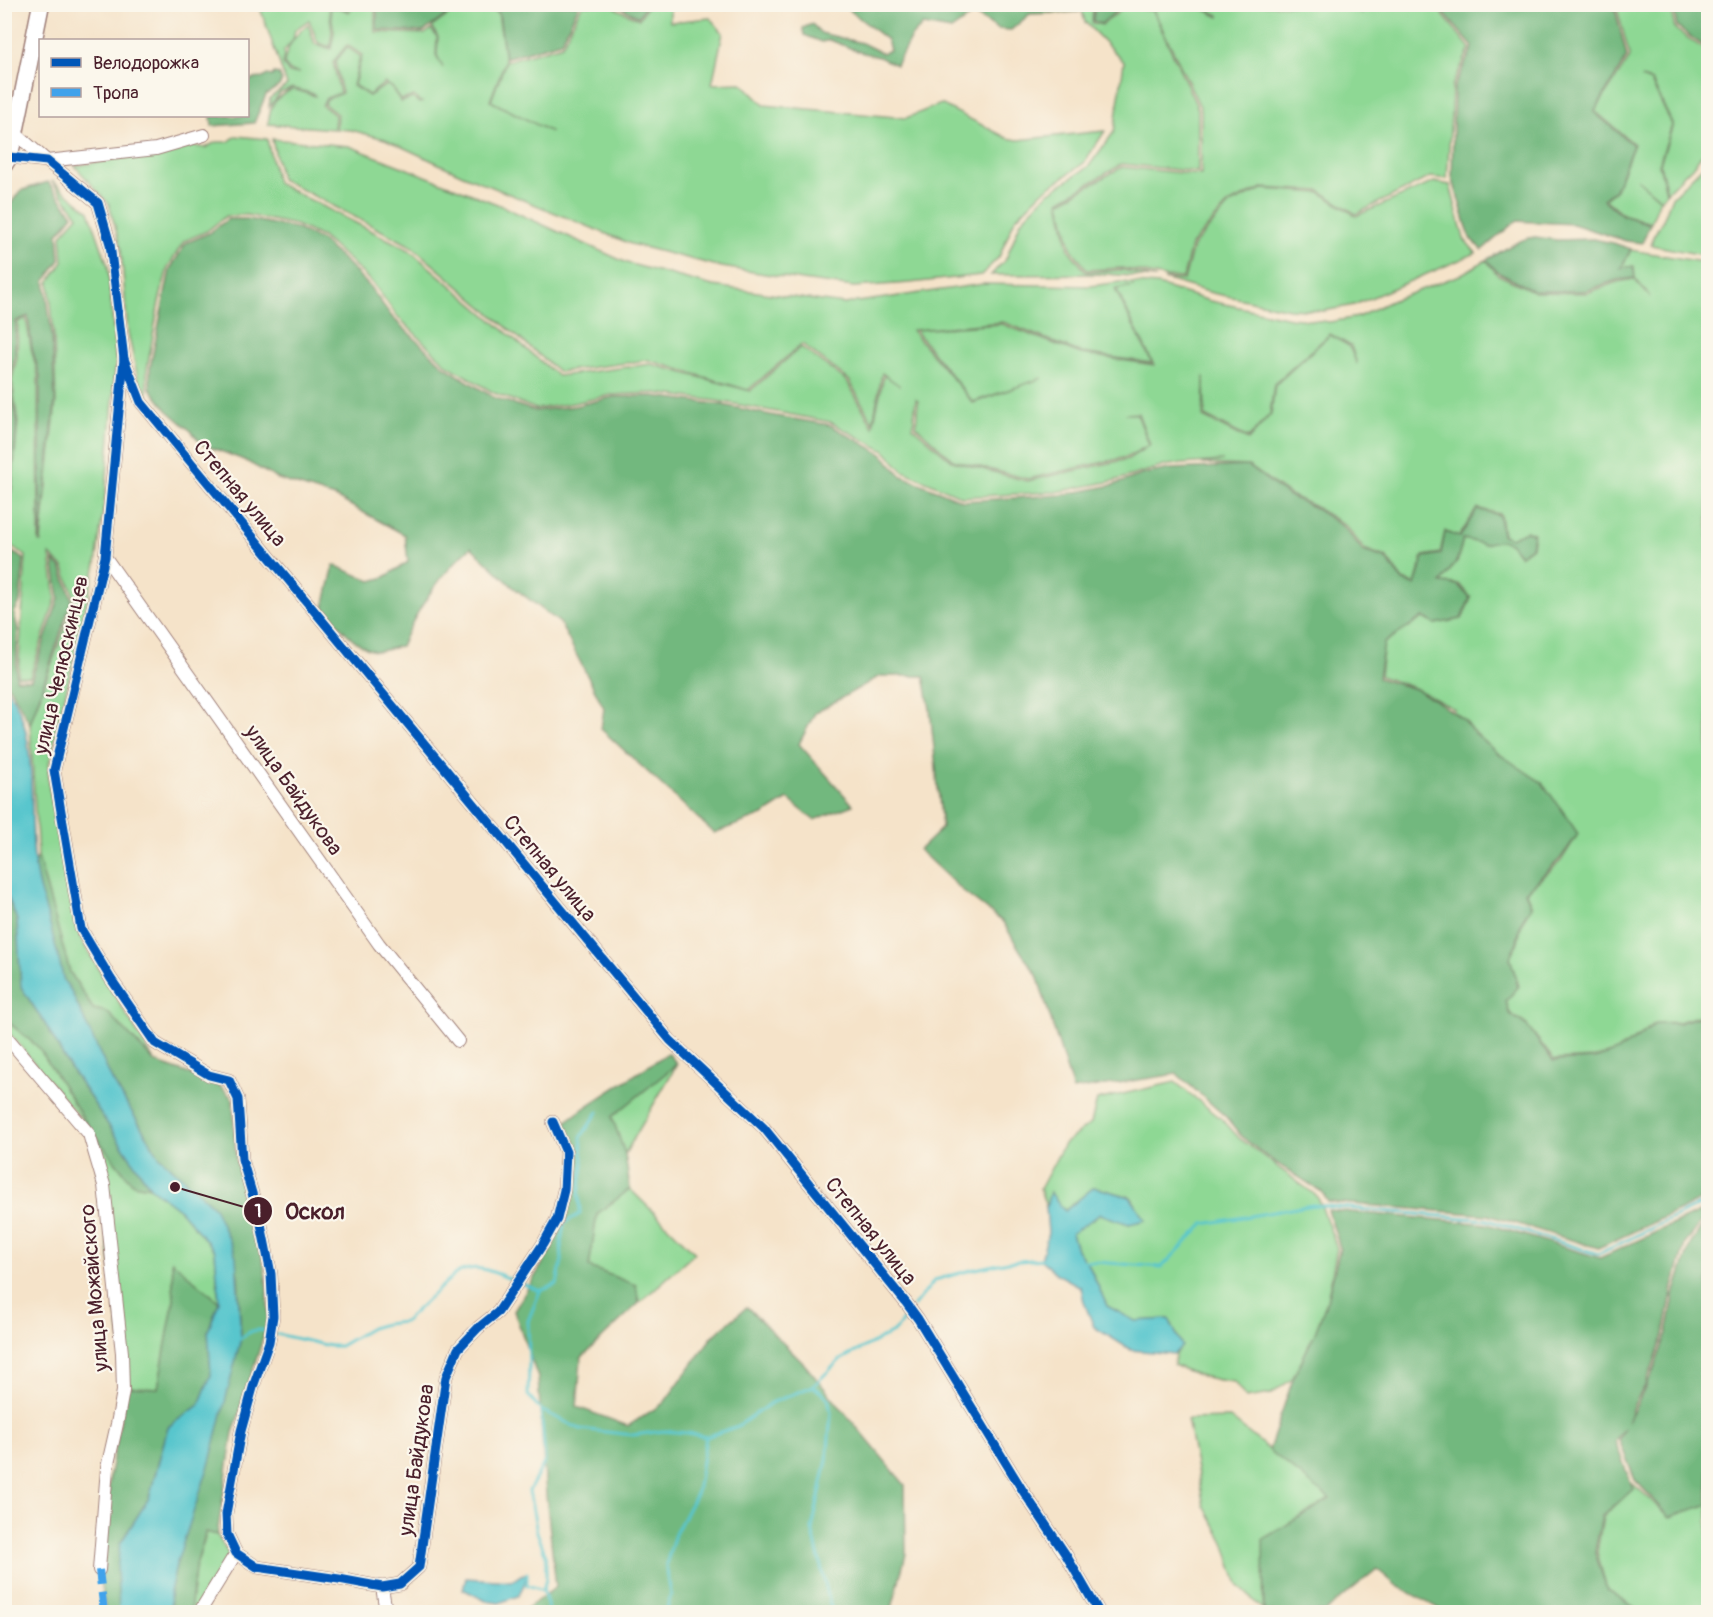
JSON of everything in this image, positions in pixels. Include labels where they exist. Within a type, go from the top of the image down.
[{"type":"main road","points":[[7,161],[15,133],[41,4]]},
{"type":"street","name":"Степная улица","points":[[15,133],[98,203],[110,244],[124,359],[141,402],[662,1031],[764,1128],[907,1304],[1023,1491],[1066,1555],[1099,1612]]},
{"type":"street","points":[[7,161],[47,160],[156,149],[204,135]]},
{"type":"street","name":"улица Челюскинцев","points":[[124,359],[105,557],[54,770],[81,929],[111,979],[155,1043],[209,1075],[229,1080],[238,1099],[242,1160],[261,1224],[272,1274],[273,1316],[270,1336],[241,1431],[226,1514],[227,1534],[236,1553]]},
{"type":"street","name":"улица Байдукова","points":[[105,557],[379,944],[458,1041]]},
{"type":"street","name":"улица Можайского","points":[[4,1034],[89,1134],[104,1185],[122,1353],[123,1391],[106,1468],[99,1570]]},
{"type":"street","name":"улица Байдукова","points":[[382,1587],[400,1584],[419,1567],[446,1377],[458,1349],[478,1328],[498,1312],[557,1219],[564,1190],[566,1152],[553,1122]]},
{"type":"street","points":[[202,1612],[201,1608],[236,1553],[257,1567],[382,1587],[386,1612]]},
{"type":"green space","points":[[377,4],[460,5],[423,32],[377,30]]},
{"type":"green space","points":[[1124,4],[1101,24],[1093,21],[1095,5]]},
{"type":"green space","points":[[259,5],[353,5],[349,11],[341,7],[329,7],[332,32],[330,47],[318,43],[309,20],[295,30],[293,40],[284,51],[283,64],[289,73],[300,73],[290,71],[284,64],[289,47],[299,32],[308,24],[315,44],[331,49],[334,32],[330,8],[340,8],[349,12],[354,5],[375,5],[375,32],[425,34],[431,29],[437,37],[436,55],[443,68],[437,55],[438,37],[432,27],[462,5],[484,5],[498,13],[505,61],[490,101],[551,132],[491,101],[506,61],[562,45],[582,5],[614,5],[617,9],[639,19],[648,5],[670,5],[670,22],[710,18],[723,33],[712,84],[742,83],[764,105],[906,118],[941,104],[1007,138],[1018,140],[1105,131],[1084,163],[1042,192],[1015,219],[999,257],[981,275],[854,287],[722,267],[631,244],[463,175],[385,139],[351,130],[336,129],[337,114],[324,104],[327,99],[342,93],[335,62],[347,47],[360,56],[353,86],[369,96],[386,85],[391,87],[401,102],[413,98],[419,103],[423,102],[414,96],[401,100],[392,87],[385,83],[369,95],[354,85],[362,55],[347,45],[333,62],[340,93],[326,98],[322,105],[335,115],[334,129],[268,124],[274,103],[287,92],[293,89],[315,96],[292,88],[280,93],[269,107],[270,98],[287,85]]},
{"type":"green space","points":[[486,5],[579,5],[561,42],[505,58],[499,13]]},
{"type":"green space","points":[[617,5],[646,5],[638,17]]},
{"type":"green space","points":[[843,5],[1074,5],[1079,12],[1030,14],[1011,30],[998,29],[974,14],[951,30],[923,25],[911,37],[896,65],[830,40],[822,42],[804,35],[803,28],[812,24],[821,33],[862,43],[882,53],[890,50],[887,40]]},
{"type":"green space","points":[[1077,5],[1093,5],[1092,23],[1102,25],[1126,6],[1153,11],[1198,109],[1198,172],[1122,164],[1059,201],[1069,250],[1086,272],[1122,270],[1156,278],[1106,274],[991,275],[1006,259],[1021,221],[1047,194],[1089,166],[1114,132],[1124,62],[1085,22],[1082,11]]},
{"type":"green space","points":[[1126,5],[1195,5],[1219,17],[1197,5],[1354,5],[1362,15],[1355,5],[1435,5],[1470,48],[1452,86],[1447,179],[1430,177],[1356,214],[1320,191],[1262,188],[1229,203],[1191,245],[1183,278],[1164,277],[1122,268],[1087,270],[1071,248],[1060,202],[1122,167],[1201,175],[1201,109],[1153,9]]},
{"type":"green space","points":[[1437,5],[1614,5],[1627,57],[1594,112],[1633,145],[1615,190],[1603,199],[1622,215],[1650,224],[1642,243],[1626,241],[1573,224],[1516,221],[1482,250],[1470,238],[1452,177],[1454,87],[1473,47]]},
{"type":"green space","points":[[1616,5],[1670,5],[1675,29],[1708,52],[1708,147],[1667,192],[1660,164],[1673,125],[1652,81],[1641,78],[1651,82],[1672,125],[1659,164],[1666,193],[1661,199],[1637,179],[1660,199],[1651,223],[1623,214],[1605,199],[1616,190],[1634,144],[1595,111],[1630,57]]},
{"type":"green space","points":[[1673,5],[1708,5],[1708,49],[1677,27]]},
{"type":"green space","points":[[274,73],[279,74],[282,81],[266,95],[254,123],[212,126],[211,117],[249,117],[251,79],[272,76]]},
{"type":"green space","points":[[236,136],[267,139],[277,183],[409,250],[558,376],[651,364],[750,391],[801,347],[847,381],[873,427],[884,375],[900,386],[882,373],[873,423],[849,380],[802,344],[748,390],[648,360],[559,372],[411,246],[281,179],[272,139],[349,146],[497,204],[627,263],[713,286],[844,304],[983,284],[1091,286],[1120,282],[1158,285],[1210,301],[1290,318],[1330,322],[1358,317],[1391,301],[1460,275],[1486,260],[1498,275],[1535,292],[1587,293],[1617,282],[1634,279],[1650,297],[1635,278],[1634,266],[1622,268],[1631,250],[1708,263],[1708,1013],[1678,1022],[1655,1023],[1617,1051],[1595,1058],[1554,1060],[1527,1025],[1510,1013],[1506,1001],[1519,986],[1510,958],[1518,942],[1522,922],[1532,906],[1526,892],[1561,861],[1578,834],[1542,783],[1495,751],[1472,730],[1464,719],[1454,712],[1454,709],[1415,688],[1380,676],[1384,643],[1423,618],[1435,624],[1462,619],[1471,598],[1459,584],[1441,583],[1458,560],[1463,539],[1484,544],[1501,540],[1510,543],[1520,556],[1532,547],[1534,533],[1526,531],[1511,538],[1503,535],[1500,514],[1477,508],[1459,537],[1445,531],[1440,553],[1423,556],[1415,584],[1403,580],[1386,557],[1364,549],[1346,526],[1314,506],[1290,495],[1249,466],[1202,464],[1223,461],[1168,465],[1113,481],[1056,492],[962,497],[903,471],[885,451],[830,422],[724,402],[655,393],[611,395],[536,409],[494,393],[447,365],[397,316],[375,286],[322,237],[296,225],[247,215],[226,216],[207,231],[184,241],[168,267],[147,369],[147,397],[140,388],[128,333],[121,249],[109,204],[75,166],[194,146],[205,148],[216,142],[228,142]],"holes":[[[1134,286],[1116,289],[1154,365],[1081,354],[1002,324],[915,330],[973,402],[1042,378],[973,403],[912,330],[1003,322],[1082,353],[1152,363],[1115,289]],[[1330,334],[1351,346],[1357,364],[1349,346],[1330,335],[1275,385],[1271,414],[1248,440],[1203,417],[1204,376],[1205,416],[1248,438],[1270,414],[1274,384]],[[916,399],[918,401],[916,426],[953,460],[1028,479],[1127,457],[1149,445],[1137,414],[1125,414],[1138,413],[1150,445],[1128,459],[1027,481],[952,461],[913,427]]]},
{"type":"green space","points":[[1708,161],[1708,256],[1651,245],[1672,197]]},
{"type":"green space","points":[[52,181],[89,211],[108,266],[116,361],[106,488],[96,564],[49,764],[48,783],[82,941],[155,1062],[107,1012],[93,1009],[70,972],[38,857],[30,724],[75,599],[64,568],[50,555],[56,598],[30,677],[18,676],[26,556],[10,546],[5,568],[5,514],[12,488],[18,421],[12,380],[17,357],[18,322],[26,318],[38,375],[39,542],[41,542],[56,402],[54,336],[49,282],[63,262],[61,235],[78,216]]},
{"type":"green space","points":[[48,182],[73,215],[58,234],[60,260],[45,281],[52,335],[55,401],[40,541],[40,376],[32,348],[28,316],[16,321],[15,356],[10,380],[17,420],[11,487],[5,510],[4,213],[20,191]]},
{"type":"green space","points":[[1434,182],[1450,185],[1464,239],[1476,253],[1354,305],[1324,311],[1290,309],[1212,293],[1164,279],[1184,280],[1193,246],[1230,204],[1263,189],[1321,193],[1356,216]]},
{"type":"green space","points":[[228,219],[248,219],[295,228],[321,240],[370,287],[392,317],[445,367],[493,397],[535,411],[575,406],[613,397],[653,396],[723,405],[830,425],[882,454],[902,476],[963,501],[1061,495],[1113,485],[1144,474],[1170,469],[1248,466],[1289,496],[1313,507],[1344,527],[1363,551],[1385,558],[1403,581],[1415,585],[1424,557],[1441,554],[1445,532],[1460,537],[1477,509],[1499,515],[1502,535],[1511,538],[1526,531],[1533,533],[1531,547],[1520,555],[1510,543],[1501,540],[1484,544],[1463,539],[1457,560],[1441,583],[1458,585],[1470,598],[1461,619],[1435,624],[1423,617],[1384,643],[1378,678],[1415,689],[1464,720],[1472,731],[1495,751],[1542,783],[1578,834],[1560,859],[1525,892],[1531,906],[1521,922],[1517,942],[1510,957],[1518,987],[1506,1001],[1509,1013],[1527,1026],[1553,1061],[1595,1059],[1617,1051],[1656,1023],[1678,1023],[1708,1014],[1708,1197],[1598,1248],[1488,1215],[1328,1202],[1322,1192],[1267,1157],[1242,1137],[1226,1117],[1177,1074],[1073,1090],[1037,975],[1003,922],[966,894],[919,850],[942,828],[930,709],[924,676],[880,676],[815,713],[799,744],[853,805],[814,820],[788,799],[763,815],[714,833],[601,729],[604,708],[560,623],[513,587],[471,547],[430,592],[401,646],[378,651],[370,650],[355,641],[324,607],[334,565],[371,581],[385,577],[408,562],[405,535],[335,497],[278,479],[244,460],[202,444],[167,410],[150,388],[150,368],[170,269],[186,243],[209,233]]},
{"type":"green space","points":[[1535,237],[1557,240],[1593,239],[1631,249],[1621,268],[1633,266],[1635,278],[1617,280],[1586,291],[1535,291],[1499,273],[1486,260],[1516,243]]},
{"type":"green space","points":[[12,552],[24,559],[20,602],[14,613],[18,630],[16,679],[31,680],[59,598],[53,560],[62,569],[72,599],[30,724],[5,682],[4,583]]},
{"type":"green space","points":[[38,857],[70,972],[93,1009],[107,1012],[155,1062],[218,1084],[233,1099],[236,1160],[257,1228],[266,1277],[269,1319],[233,1433],[217,1535],[206,1532],[195,1569],[190,1612],[171,1612],[170,1592],[241,1338],[238,1275],[214,1207],[159,1156],[112,1080],[70,989],[64,981],[37,880],[34,862]]},
{"type":"green space","points":[[4,890],[17,920],[21,987],[67,1063],[150,1187],[133,1184],[92,1132],[39,1048],[5,1019]]},
{"type":"green space","points":[[4,1019],[39,1048],[92,1132],[5,1028]]},
{"type":"green space","points":[[668,1053],[677,1064],[612,1117],[625,1154],[630,1189],[597,1214],[589,1267],[636,1285],[639,1303],[581,1358],[577,1407],[628,1426],[664,1403],[712,1337],[747,1307],[805,1365],[905,1485],[906,1554],[891,1612],[522,1612],[556,1587],[546,1495],[538,1378],[514,1311],[548,1255],[572,1192],[573,1144],[564,1123]]},
{"type":"green space","points":[[677,1064],[625,1154],[612,1117]]},
{"type":"green space","points":[[1175,1082],[1223,1120],[1239,1138],[1318,1197],[1337,1248],[1327,1301],[1315,1333],[1292,1379],[1271,1394],[1246,1398],[1234,1382],[1203,1376],[1174,1365],[1175,1354],[1182,1346],[1169,1319],[1135,1321],[1107,1306],[1090,1268],[1077,1250],[1072,1233],[1100,1214],[1129,1224],[1145,1220],[1131,1197],[1094,1187],[1064,1211],[1050,1193],[1046,1207],[1040,1189],[1064,1144],[1091,1123],[1097,1100]]},
{"type":"green space","points":[[92,1132],[133,1184],[150,1187],[180,1210],[215,1251],[219,1302],[172,1262],[174,1300],[158,1388],[127,1387]]},
{"type":"green space","points":[[630,1189],[695,1253],[639,1303],[635,1285],[589,1267],[597,1214]]},
{"type":"green space","points":[[1708,1208],[1708,1213],[1685,1244],[1673,1287],[1664,1335],[1646,1384],[1633,1406],[1627,1423],[1651,1377],[1667,1333],[1675,1291],[1690,1245],[1708,1216],[1708,1504],[1670,1517],[1635,1480],[1619,1440],[1625,1428],[1615,1441],[1633,1489],[1602,1516],[1595,1552],[1607,1590],[1642,1612],[1442,1612],[1397,1586],[1377,1569],[1324,1612],[1264,1612],[1263,1539],[1330,1499],[1269,1450],[1293,1379],[1327,1301],[1340,1248],[1328,1210],[1487,1224],[1600,1258]]},
{"type":"green space","points":[[172,1261],[219,1302],[208,1331],[211,1375],[199,1405],[168,1427],[149,1498],[120,1544],[119,1612],[106,1612],[101,1587],[110,1473],[127,1387],[158,1388],[174,1300]]},
{"type":"green space","points":[[1230,1418],[1330,1499],[1264,1539],[1263,1610],[1238,1585],[1224,1542],[1204,1506],[1187,1419]]},
{"type":"green space","points":[[1632,1483],[1670,1517],[1708,1504],[1708,1612],[1642,1612],[1607,1590],[1597,1552],[1603,1517],[1633,1489]]},
{"type":"green space","points":[[207,1532],[217,1535],[230,1556],[200,1612],[190,1612],[195,1569]]},
{"type":"water","points":[[5,687],[17,705],[25,727],[29,752],[32,831],[37,879],[64,981],[70,989],[112,1080],[159,1156],[214,1207],[236,1256],[241,1338],[210,1462],[176,1565],[170,1592],[171,1612],[119,1612],[117,1569],[120,1544],[149,1498],[168,1427],[199,1405],[211,1375],[208,1331],[219,1302],[215,1251],[180,1210],[150,1187],[67,1063],[21,987],[17,920],[5,890]]},
{"type":"water","points":[[1094,1187],[1130,1197],[1146,1220],[1129,1224],[1100,1214],[1072,1233],[1077,1250],[1090,1268],[1107,1306],[1135,1321],[1169,1319],[1182,1346],[1174,1354],[1131,1350],[1094,1327],[1081,1287],[1057,1274],[1041,1260],[1048,1233],[1046,1207],[1050,1192],[1065,1211]]},
{"type":"water","points":[[527,1573],[518,1596],[499,1603],[486,1601],[463,1589],[466,1578],[512,1581]]},
{"type":"waterway","points":[[521,1283],[540,1291],[557,1284],[562,1260],[561,1242],[564,1223],[580,1214],[579,1194],[583,1164],[581,1137],[598,1112]]},
{"type":"waterway","points":[[1082,1261],[1162,1267],[1204,1224],[1313,1205],[1488,1220],[1598,1254],[1708,1201]]},
{"type":"waterway","points":[[914,1306],[935,1280],[1008,1262],[1043,1259]]},
{"type":"waterway","points":[[272,1333],[330,1346],[340,1346],[371,1328],[404,1322],[454,1275],[462,1271],[485,1269],[515,1281]]},
{"type":"waterway","points":[[540,1291],[528,1321],[528,1395],[541,1410],[580,1429],[633,1435],[663,1431],[706,1437],[738,1426],[771,1403],[813,1386],[840,1360],[895,1331],[908,1314]]},
{"type":"waterway","points":[[240,1339],[252,1331],[266,1331]]},
{"type":"waterway","points":[[813,1386],[828,1398],[831,1413],[827,1460],[812,1529],[832,1612]]},
{"type":"waterway","points":[[527,1573],[527,1585],[543,1590],[546,1579],[546,1556],[537,1532],[529,1491],[545,1461],[541,1410]]},
{"type":"waterway","points":[[666,1612],[671,1594],[666,1565],[675,1534],[697,1492],[706,1437]]},
{"type":"waterway","points":[[543,1590],[549,1612]]},
{"type":"marked path","points":[[99,1570],[104,1612]]},
{"type":"cycle path","points":[[9,157],[47,161],[98,203],[110,244],[124,359],[141,402],[670,1040],[764,1128],[907,1304],[1023,1491],[1066,1555],[1099,1612]]},
{"type":"cycle path","points":[[124,359],[105,557],[54,770],[81,929],[111,979],[155,1043],[209,1075],[229,1080],[238,1099],[242,1159],[261,1224],[271,1274],[273,1316],[269,1342],[241,1431],[226,1514],[227,1534],[236,1553],[257,1567],[382,1587],[400,1584],[419,1567],[446,1377],[458,1349],[478,1328],[498,1312],[557,1219],[564,1190],[566,1152],[553,1122]]},
{"type":"place","name":"Оскол","points":[[175,1187]]}]
